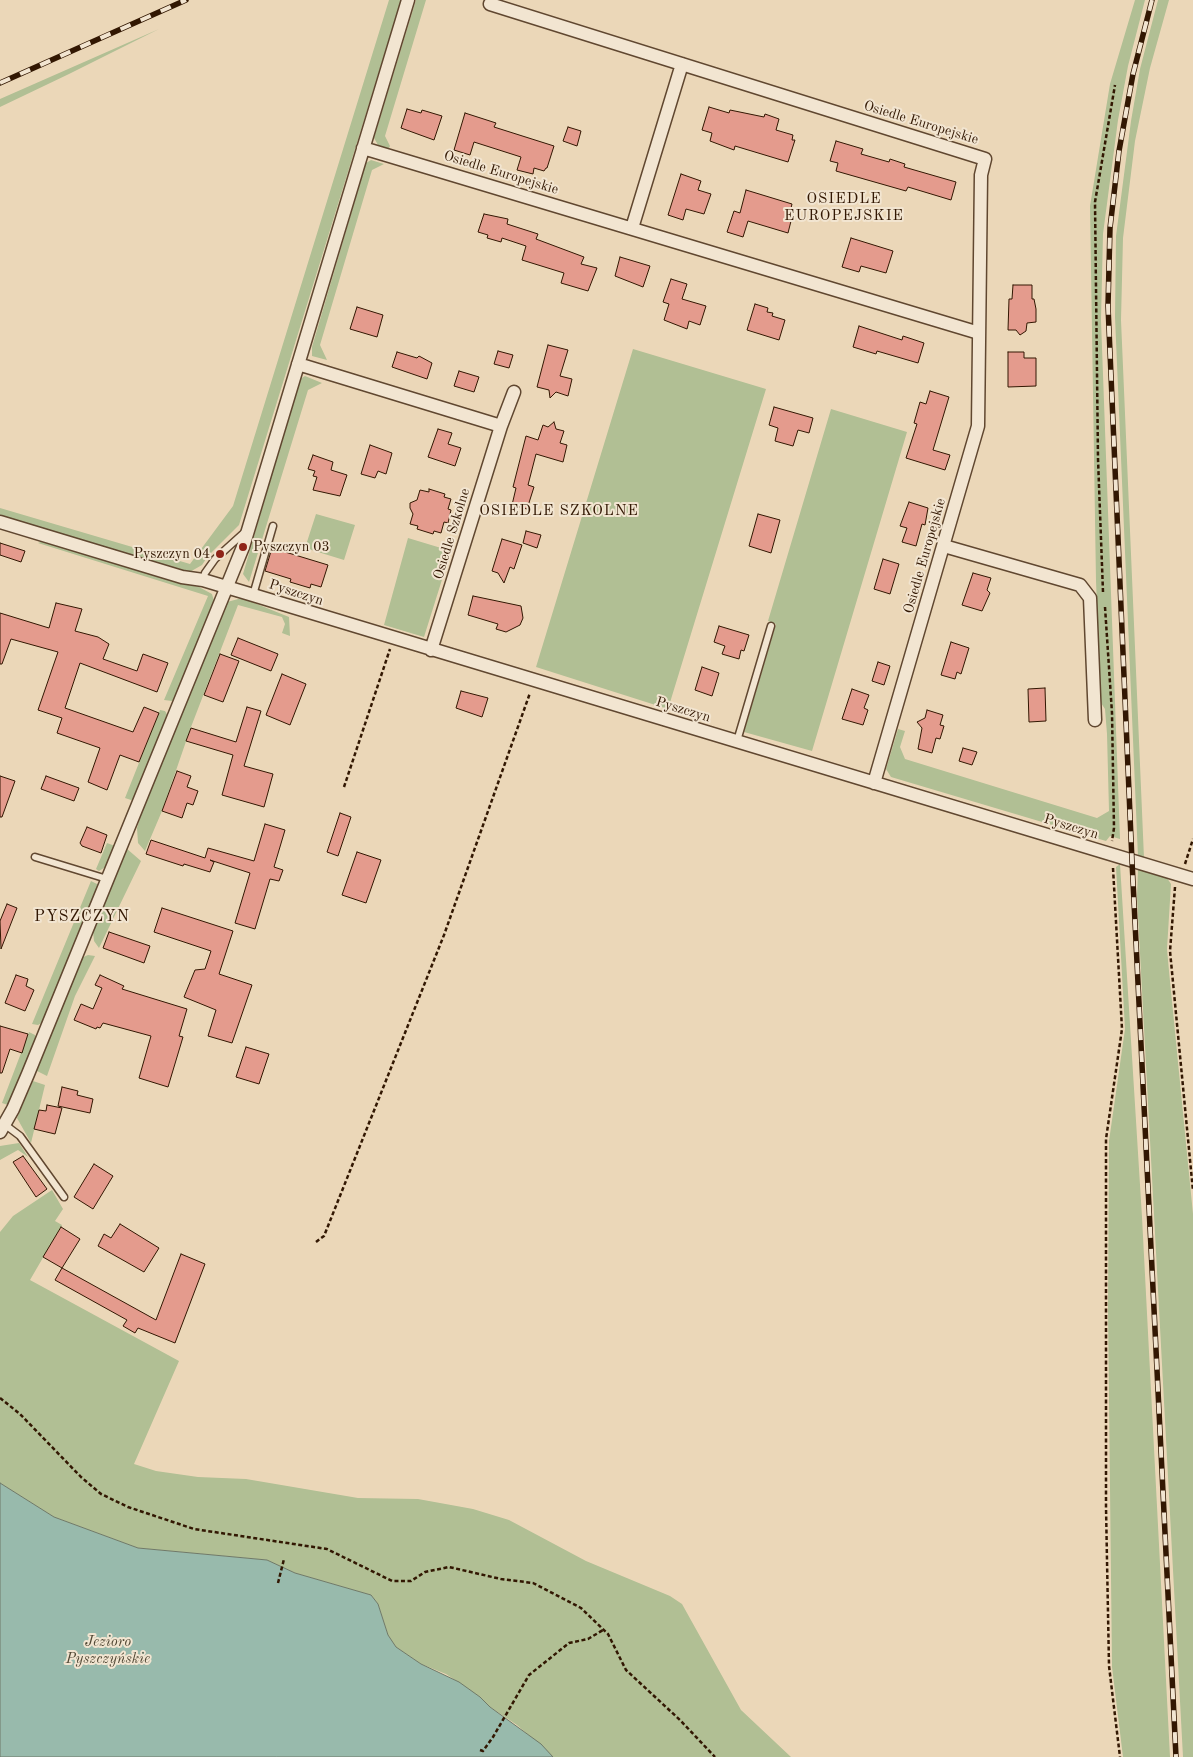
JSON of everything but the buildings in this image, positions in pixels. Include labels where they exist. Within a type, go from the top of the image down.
[{"type":"street","points":[[2,1128],[28,1074],[249,528],[408,0]]},
{"type":"street","name":"Osiedle Europejskie","points":[[490,4],[985,159],[981,175],[978,426],[874,783]]},
{"type":"street","points":[[632,228],[682,64]]},
{"type":"street","name":"Osiedle Europejskie","points":[[363,148],[980,333]]},
{"type":"street","points":[[298,364],[501,426]]},
{"type":"street","name":"Osiedle Szkolne","points":[[431,650],[501,426],[514,392]]},
{"type":"street","name":"Pyszczyn","points":[[0,522],[182,578],[202,580],[253,595],[1193,879]]},
{"type":"street","points":[[944,546],[1080,585],[1090,598],[1095,720]]},
{"type":"lane","points":[[253,595],[273,526]]},
{"type":"lane","points":[[202,580],[215,559],[249,528]]},
{"type":"lane","points":[[736,741],[771,626]]},
{"type":"lane","points":[[34,857],[107,879]]},
{"type":"lane","points":[[2,1128],[20,1136],[64,1197]]},
{"type":"path","points":[[1114,85],[1095,202],[1101,579],[1108,628],[1114,828],[1114,837],[1106,853],[1113,866],[1122,1029],[1106,1139],[1105,1306],[1109,1666],[1120,1757]]},
{"type":"path","points":[[344,787],[394,638]]},
{"type":"path","points":[[316,1242],[324,1236],[444,936],[508,759],[534,680]]},
{"type":"path","points":[[1193,839],[1175,887],[1170,950],[1193,1191]]},
{"type":"path","points":[[0,1398],[20,1414],[81,1477],[101,1494],[128,1507],[194,1529],[327,1549],[392,1581],[411,1581],[425,1572],[449,1567],[501,1579],[533,1583],[580,1608],[604,1630],[626,1670],[680,1720],[716,1757]]},
{"type":"path","points":[[278,1583],[284,1559]]},
{"type":"path","points":[[480,1750],[483,1751],[494,1737],[519,1690],[535,1670],[570,1643],[588,1639],[604,1630]]},
{"type":"shaded area","points":[[389,0],[401,0],[239,525],[208,556],[202,565],[188,573],[0,515],[0,508],[190,564],[233,506]]},
{"type":"shaded area","points":[[416,0],[426,0],[385,136],[390,146],[388,150],[378,145],[374,138]]},
{"type":"shaded area","points":[[1135,0],[1145,0],[1128,66],[1118,120],[1103,234],[1101,320],[1120,839],[1110,836],[1106,841],[891,777],[886,769],[898,729],[905,731],[900,747],[905,759],[1097,818],[1109,811],[1107,734],[1105,709],[1101,703],[1096,581],[1090,206],[1110,84]]},
{"type":"shaded area","points":[[1158,0],[1169,0],[1150,68],[1135,141],[1123,238],[1121,320],[1144,858],[1138,857],[1115,317],[1116,236],[1131,121],[1140,69]]},
{"type":"shaded area","points":[[159,29],[69,74],[0,107],[0,99]]},
{"type":"shaded area","points":[[371,160],[384,164],[372,170],[320,345],[327,360],[312,356],[312,347],[366,163]]},
{"type":"shaded area","points":[[633,349],[766,389],[668,709],[536,667]]},
{"type":"shaded area","points":[[305,376],[322,383],[308,390],[249,582],[243,574],[300,379]]},
{"type":"shaded area","points":[[831,409],[907,432],[812,751],[744,732],[776,624],[768,621]]},
{"type":"shaded area","points":[[316,514],[355,525],[344,560],[305,548]]},
{"type":"shaded area","points":[[408,538],[451,551],[424,637],[384,625]]},
{"type":"shaded area","points":[[43,541],[183,584],[199,587],[212,594],[214,601],[175,698],[172,701],[164,700],[208,596],[38,543]]},
{"type":"shaded area","points":[[242,598],[289,617],[290,636],[282,633],[285,624],[282,617],[238,605],[191,727],[162,811],[145,851],[138,843],[137,828],[142,811],[227,602]]},
{"type":"shaded area","points":[[160,710],[165,711],[168,716],[134,801],[125,798]]},
{"type":"shaded area","points":[[107,843],[115,846],[107,866],[99,871],[96,869]]},
{"type":"shaded area","points":[[126,848],[141,861],[99,948],[94,941],[93,931]]},
{"type":"shaded area","points":[[1120,864],[1142,1217],[1170,1757],[1123,1757],[1112,1667],[1108,1309],[1109,1141],[1125,1029],[1116,867]]},
{"type":"shaded area","points":[[1138,869],[1167,878],[1171,884],[1167,949],[1193,1214],[1193,1757],[1183,1757],[1137,897]]},
{"type":"shaded area","points":[[91,881],[99,885],[43,1022],[38,1025],[32,1024]]},
{"type":"shaded area","points":[[88,955],[95,956],[75,996],[47,1076],[37,1071],[38,1066],[81,958]]},
{"type":"shaded area","points":[[29,1032],[35,1035],[36,1040],[11,1103],[8,1105],[2,1103]]},
{"type":"shaded area","points":[[33,1081],[45,1085],[31,1143],[17,1118]]},
{"type":"shaded area","points":[[19,1143],[28,1157],[18,1150],[0,1160],[0,1146]]},
{"type":"shaded area","points":[[52,1190],[63,1209],[55,1221],[62,1225],[30,1280],[179,1361],[134,1464],[156,1471],[198,1477],[246,1479],[358,1498],[418,1499],[473,1509],[509,1520],[586,1561],[670,1596],[682,1604],[741,1710],[791,1757],[553,1757],[517,1725],[490,1707],[480,1697],[446,1674],[421,1664],[396,1647],[388,1635],[378,1604],[371,1595],[295,1573],[267,1560],[138,1548],[54,1517],[0,1483],[0,1232],[13,1216]]},
{"type":"water","name":"Jezioro Pyszczyńskie","points":[[0,1483],[54,1517],[138,1548],[267,1560],[295,1573],[371,1595],[378,1604],[388,1635],[396,1647],[421,1664],[459,1682],[541,1744],[553,1757],[0,1757]]},
{"type":"railway","points":[[0,83],[186,0]]},
{"type":"railway","points":[[1152,0],[1133,74],[1119,151],[1110,228],[1108,306],[1132,861],[1176,1757]]},
{"type":"place","name":"Pyszczyn 03","points":[[243,547]]},
{"type":"place","name":"Pyszczyn 04","points":[[220,554]]},
{"type":"district","name":"OSIEDLE EUROPEJSKIE","points":[[844,208]]},
{"type":"district","name":"OSIEDLE SZKOLNE","points":[[559,511]]},
{"type":"district","name":"PYSZCZYN","points":[[82,917]]}]
